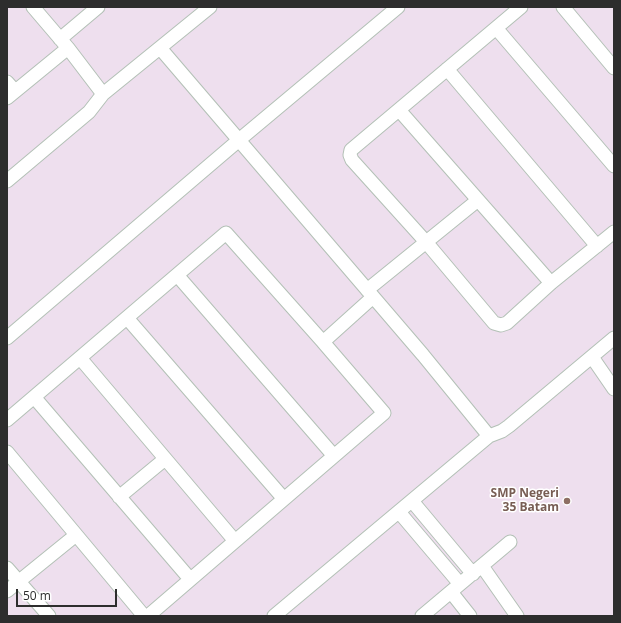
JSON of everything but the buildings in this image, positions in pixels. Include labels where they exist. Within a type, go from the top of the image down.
[{"type":"street","points":[[33,7],[103,94]]},
{"type":"street","points":[[10,90],[64,44],[98,7]]},
{"type":"street","points":[[7,338],[239,140],[398,7]]},
{"type":"street","points":[[521,7],[351,150],[350,155],[352,160],[426,242],[494,323],[501,325],[507,323],[551,283],[614,232]]},
{"type":"street","points":[[563,7],[614,68]]},
{"type":"street","points":[[7,181],[90,112],[103,94],[208,8]]},
{"type":"street","points":[[496,28],[614,166]]},
{"type":"street","points":[[160,48],[423,355],[489,436]]},
{"type":"street","points":[[447,70],[597,246]]},
{"type":"street","points":[[399,110],[551,283]]},
{"type":"street","points":[[323,342],[370,293],[426,242],[478,200]]},
{"type":"street","points":[[7,420],[226,233],[384,413],[148,616]]},
{"type":"street","points":[[177,275],[334,456]]},
{"type":"street","points":[[127,318],[284,499]]},
{"type":"street","points":[[274,616],[489,436],[506,428],[614,338]]},
{"type":"street","points":[[592,356],[614,389]]},
{"type":"street","points":[[80,358],[235,541]]},
{"type":"street","points":[[34,397],[190,579]]},
{"type":"street","points":[[7,452],[144,616]]},
{"type":"street","points":[[119,497],[165,459]]},
{"type":"street","points":[[412,501],[477,570],[517,616]]},
{"type":"street","points":[[399,512],[455,588],[470,616]]},
{"type":"street","points":[[7,591],[76,535]]},
{"type":"street","points":[[422,616],[510,542]]},
{"type":"street","points":[[7,568],[48,616]]},
{"type":"place","name":"SMP Negeri 35 Batam","points":[[567,501]]}]
